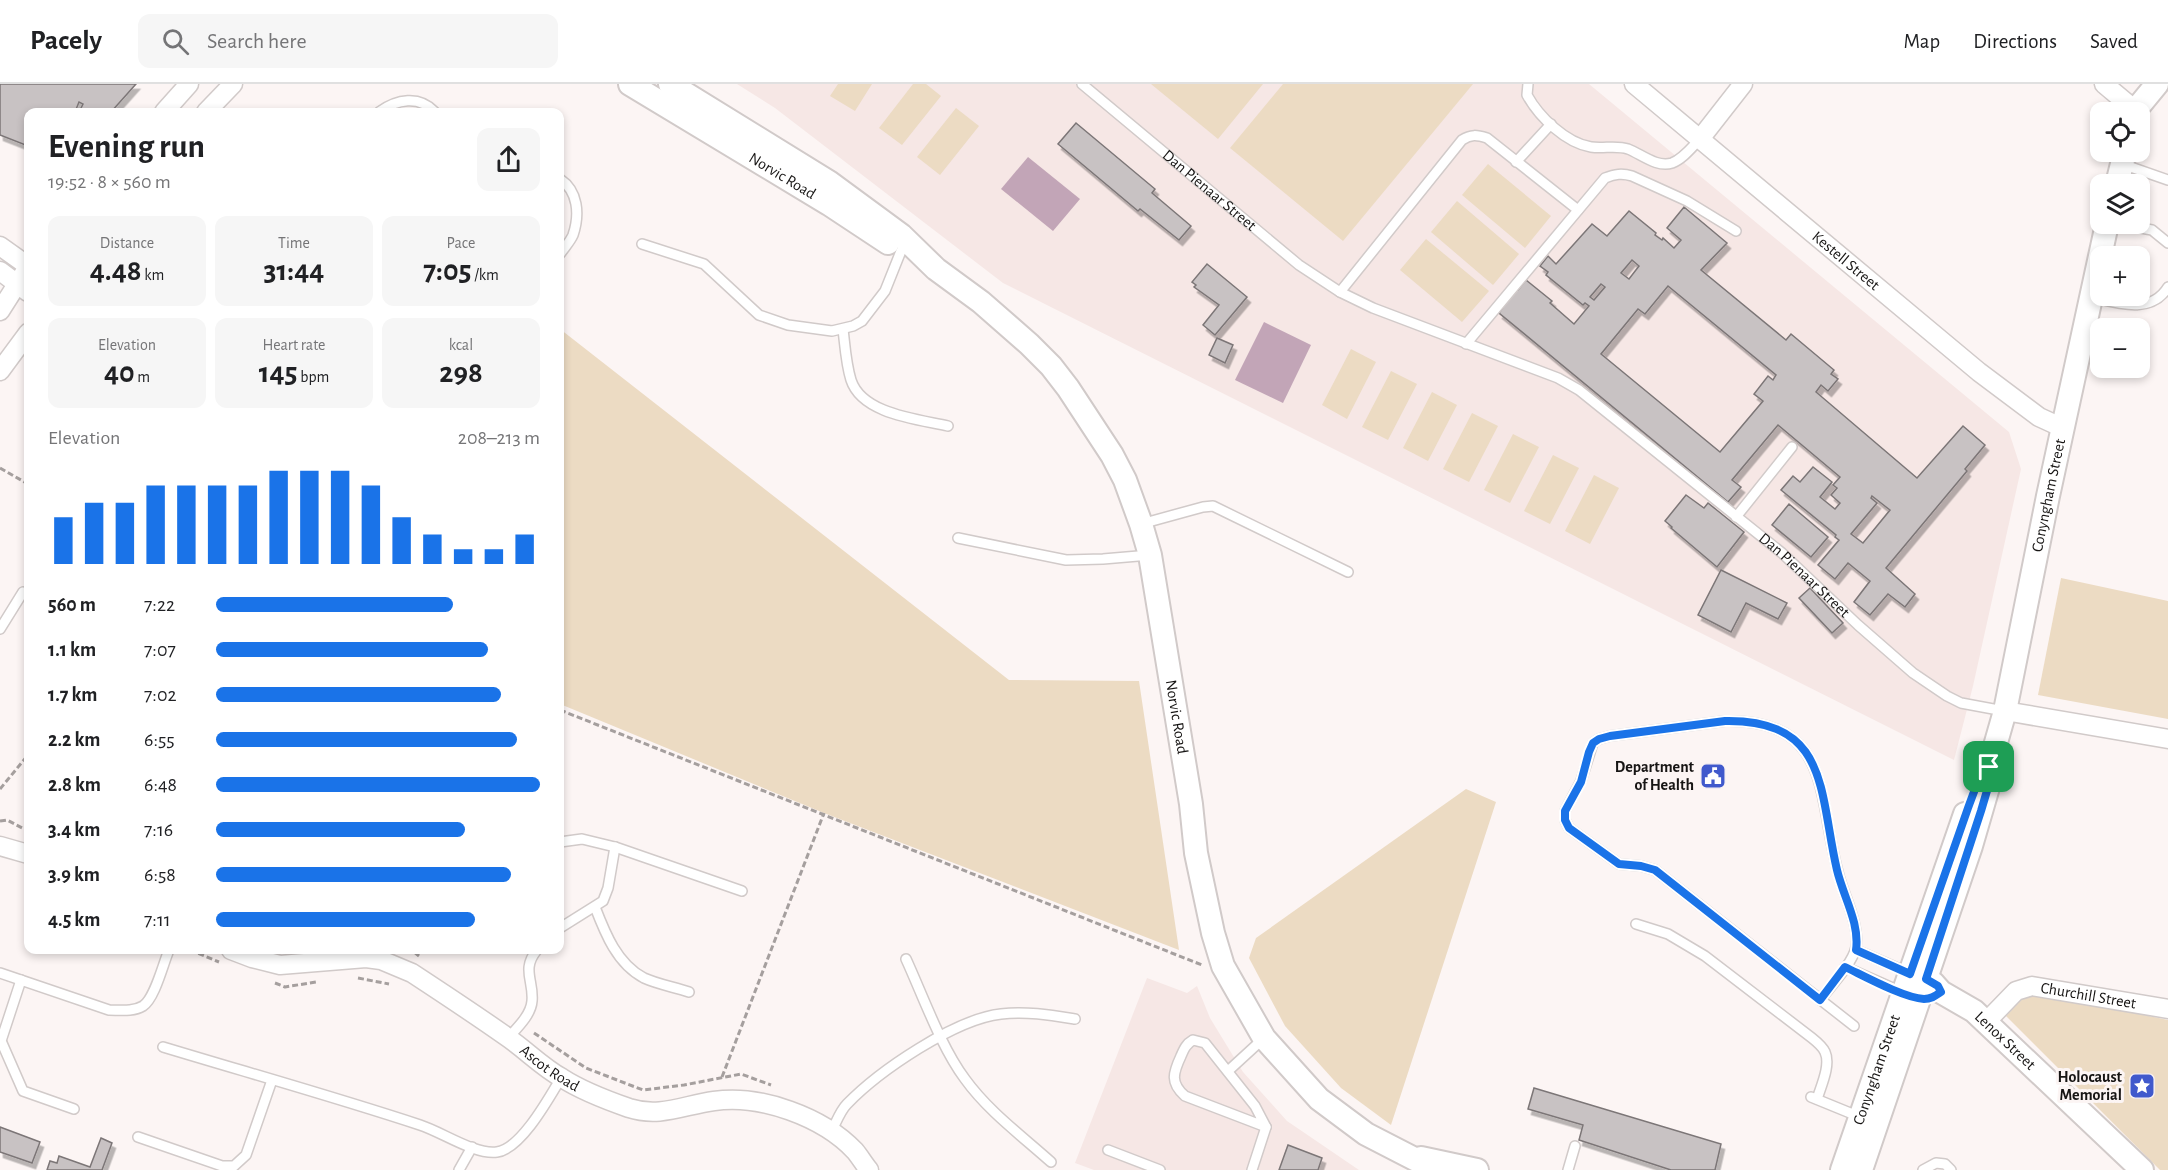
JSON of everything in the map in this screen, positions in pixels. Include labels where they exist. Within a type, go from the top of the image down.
[{"type":"street","points":[[168,108],[189,84]]},
{"type":"street","points":[[210,108],[233,84]]},
{"type":"street","name":"Norvic Road","points":[[630,84],[829,204],[904,246]]},
{"type":"street","name":"Norvic Road","points":[[670,84],[829,182],[904,246],[981,302],[1029,344],[1051,366],[1079,405],[1112,455],[1125,480],[1150,555],[1191,804],[1196,853],[1213,933],[1223,966],[1264,1038],[1318,1099],[1366,1134],[1436,1170]]},
{"type":"street","name":"Kestell Street","points":[[1634,84],[1979,372],[2038,417],[2063,428]]},
{"type":"street","points":[[1700,139],[1743,84]]},
{"type":"street","points":[[2104,84],[2124,102]]},
{"type":"street","points":[[2142,102],[2157,84]]},
{"type":"street","points":[[0,246],[24,264]]},
{"type":"street","points":[[0,271],[23,288],[0,311]]},
{"type":"street","name":"Conyngham Street","points":[[1842,1170],[1869,1119],[1920,987],[1989,784],[1989,767],[2005,711],[2090,302]]},
{"type":"street","points":[[0,371],[24,338]]},
{"type":"street","name":"Dan Pienaar Street","points":[[2005,711],[2168,739]]},
{"type":"street","points":[[0,846],[24,853]]},
{"type":"street","name":"Ascot Road","points":[[242,954],[280,965],[366,958],[381,960],[412,973],[514,1031],[561,1078],[593,1094],[632,1109],[649,1112],[669,1112],[713,1101],[740,1098],[782,1106],[831,1132],[855,1151],[869,1170]]},
{"type":"street","name":"Churchill Street","points":[[1986,1022],[2016,991],[2032,986],[2168,1010]]},
{"type":"street","name":"Lenox Street","points":[[1920,987],[1974,1011],[2142,1170]]},
{"type":"street","name":"Conyngham Street","points":[[1861,1170],[1869,1119]]},
{"type":"street","name":"Norvic Road","points":[[1413,1157],[1477,1170]]},
{"type":"lane","name":"Dan Pienaar Street","points":[[1082,84],[1299,265],[1340,292],[1373,308],[1558,378],[1579,390],[1782,553],[1913,673],[1961,703],[2005,711]]},
{"type":"lane","points":[[1527,84],[1527,95],[1551,124],[1583,145],[1594,148],[1626,148],[1657,163],[1671,163],[1681,158],[1700,139]]},
{"type":"lane","points":[[386,108],[408,100],[426,104],[430,108]]},
{"type":"lane","points":[[1516,162],[1551,124]]},
{"type":"lane","points":[[1340,292],[1462,140],[1469,136],[1477,135],[1487,138],[1578,210]]},
{"type":"lane","points":[[2121,167],[2168,180]]},
{"type":"lane","points":[[1466,344],[1605,178],[1614,174],[1623,173],[1687,201],[1736,231]]},
{"type":"lane","points":[[564,182],[574,194],[576,206],[573,236],[564,248]]},
{"type":"lane","points":[[2150,230],[2168,243]]},
{"type":"lane","points":[[642,244],[704,264],[759,315],[775,322],[810,330],[832,331],[862,321],[875,306],[890,281],[904,246]]},
{"type":"lane","points":[[2150,302],[2156,300],[2168,287]]},
{"type":"lane","points":[[843,329],[851,382],[864,402],[881,410],[948,426]]},
{"type":"lane","points":[[1736,517],[1792,447]]},
{"type":"lane","points":[[1141,524],[1213,506],[1348,572]]},
{"type":"lane","points":[[958,538],[1066,560],[1150,555]]},
{"type":"lane","points":[[0,629],[23,592]]},
{"type":"lane","points":[[1820,1000],[1856,950],[1856,930],[1838,872],[1819,777],[1808,753],[1792,738],[1769,726],[1759,723],[1725,721],[1610,736],[1593,743],[1581,782],[1565,811],[1565,820],[1569,828],[1619,864],[1655,870],[1820,1000],[1854,1026]]},
{"type":"lane","points":[[564,841],[582,839],[615,847],[742,891]]},
{"type":"lane","points":[[564,926],[603,901],[608,888],[615,847]]},
{"type":"lane","points":[[595,907],[605,935],[631,970],[646,979],[689,992]]},
{"type":"lane","points":[[1636,924],[1668,934],[1705,956],[1812,1038],[1827,1056],[1827,1063],[1814,1098],[1869,1119]]},
{"type":"lane","points":[[1856,950],[1920,987]]},
{"type":"lane","points":[[0,973],[109,1010],[127,1010],[141,1007],[150,999],[167,954]]},
{"type":"lane","points":[[514,1031],[525,1019],[532,1002],[528,972],[532,954]]},
{"type":"lane","points":[[906,959],[963,1077],[978,1096],[1051,1162]]},
{"type":"lane","points":[[1845,967],[1920,987]]},
{"type":"lane","points":[[21,980],[1,1043],[23,1091],[74,1109]]},
{"type":"lane","points":[[831,1132],[845,1106],[880,1076],[912,1051],[969,1023],[1000,1014],[1024,1012],[1075,1019]]},
{"type":"lane","points":[[1228,1071],[1264,1038]]},
{"type":"lane","points":[[1252,1170],[1266,1127],[1255,1106],[1205,1043],[1193,1040],[1187,1043],[1174,1071],[1177,1089],[1185,1096],[1266,1127]]},
{"type":"lane","points":[[163,1047],[429,1128],[483,1151],[498,1152],[511,1147],[535,1119],[561,1078]]},
{"type":"lane","points":[[138,1137],[222,1166],[234,1166],[246,1155],[272,1080]]},
{"type":"lane","points":[[1568,1170],[1575,1146]]},
{"type":"lane","points":[[459,1170],[472,1147]]},
{"type":"lane","points":[[1108,1150],[1160,1170]]},
{"type":"lane","points":[[1923,1170],[1936,1163],[1945,1164],[1951,1170]]},
{"type":"path","points":[[0,468],[24,482]]},
{"type":"path","points":[[564,712],[1228,975]]},
{"type":"path","points":[[0,789],[24,760]]},
{"type":"path","points":[[713,1101],[824,813]]},
{"type":"path","points":[[0,821],[7,820],[24,829]]},
{"type":"path","points":[[418,954],[422,957]]},
{"type":"path","points":[[514,1031],[586,1068],[643,1090],[684,1086],[741,1074],[775,1087]]},
{"type":"shaded area","points":[[737,84],[1589,84],[2009,432],[2021,469],[1973,686],[1954,760],[1003,283],[775,108]]},
{"type":"shaded area","points":[[838,84],[872,84],[855,111],[830,96]]},
{"type":"shaded area","points":[[913,84],[926,84],[941,96],[902,145],[879,128]]},
{"type":"shaded area","points":[[1151,84],[1263,84],[1218,139]]},
{"type":"shaded area","points":[[1283,84],[1473,84],[1343,241],[1230,148]]},
{"type":"shaded area","points":[[956,108],[979,126],[940,175],[917,157]]},
{"type":"shaded area","points":[[1028,157],[1080,199],[1053,231],[1001,189]]},
{"type":"shaded area","points":[[1488,164],[1551,216],[1525,248],[1462,195]]},
{"type":"shaded area","points":[[1457,201],[1519,254],[1493,285],[1431,232]]},
{"type":"shaded area","points":[[1426,239],[1489,291],[1462,322],[1400,270]]},
{"type":"shaded area","points":[[1264,322],[1311,345],[1283,403],[1235,380]]},
{"type":"shaded area","points":[[564,332],[1009,680],[1139,681],[1179,950],[824,813],[564,706]]},
{"type":"shaded area","points":[[1351,349],[1376,362],[1347,419],[1322,405]]},
{"type":"shaded area","points":[[1391,371],[1417,384],[1388,440],[1362,427]]},
{"type":"shaded area","points":[[1432,392],[1457,405],[1428,461],[1403,448]]},
{"type":"shaded area","points":[[1472,413],[1498,426],[1469,482],[1443,469]]},
{"type":"shaded area","points":[[1513,434],[1539,447],[1510,503],[1484,490]]},
{"type":"shaded area","points":[[1553,455],[1579,468],[1550,524],[1524,511]]},
{"type":"shaded area","points":[[1594,475],[1619,488],[1590,544],[1565,531]]},
{"type":"shaded area","points":[[2061,578],[2168,601],[2168,719],[2038,695]]},
{"type":"shaded area","points":[[1466,789],[1496,802],[1391,1125],[1341,1088],[1285,1026],[1249,958],[1256,938]]},
{"type":"shaded area","points":[[1147,978],[1187,993],[1197,986],[1210,1018],[1243,1072],[1287,1121],[1359,1170],[1094,1170],[1075,1163]]},
{"type":"shaded area","points":[[2030,991],[2168,1020],[2168,1170],[2160,1170],[2006,1016]]},
{"type":"building","points":[[0,84],[136,84],[115,108],[81,108],[83,104],[79,102],[77,108],[24,108],[24,144],[0,135]]},
{"type":"building","points":[[1076,123],[1155,189],[1152,193],[1191,226],[1179,240],[1140,209],[1138,211],[1058,144]]},
{"type":"building","points":[[1684,207],[1727,243],[1701,270],[1786,340],[1791,334],[1834,370],[1831,374],[1838,379],[1828,391],[1821,385],[1816,392],[1917,478],[1963,426],[1985,445],[1965,469],[1967,471],[1886,568],[1915,594],[1905,607],[1888,594],[1870,615],[1854,602],[1870,581],[1848,563],[1835,579],[1818,565],[1839,540],[1835,537],[1836,535],[1781,490],[1793,476],[1800,482],[1813,467],[1832,482],[1820,497],[1835,509],[1840,503],[1831,495],[1837,488],[1833,485],[1840,477],[1778,425],[1732,480],[1741,487],[1728,502],[1499,313],[1516,289],[1518,290],[1526,280],[1552,301],[1550,303],[1574,324],[1589,306],[1585,303],[1583,305],[1546,275],[1548,272],[1540,266],[1548,256],[1556,264],[1592,224],[1607,236],[1629,211],[1656,233],[1655,235],[1662,240],[1663,238],[1674,248],[1681,240],[1667,228]],"holes":[[[1632,260],[1639,266],[1629,279],[1621,273]],[[1601,284],[1605,287],[1594,300],[1590,297]],[[1668,286],[1776,375],[1773,380],[1768,376],[1754,394],[1763,401],[1720,452],[1601,354],[1638,309],[1645,314]],[[1872,496],[1890,510],[1863,543],[1851,534],[1877,503],[1871,498]]]},
{"type":"building","points":[[1207,264],[1247,297],[1215,335],[1203,325],[1219,305],[1194,287],[1196,285],[1192,282]]},
{"type":"building","points":[[1217,338],[1233,345],[1225,363],[1209,355]]},
{"type":"building","points":[[1686,495],[1704,508],[1708,503],[1744,532],[1717,567],[1665,521]]},
{"type":"building","points":[[1789,504],[1828,537],[1811,557],[1772,525]]},
{"type":"building","points":[[1721,570],[1787,603],[1778,619],[1746,603],[1731,632],[1698,615]]},
{"type":"building","points":[[1810,588],[1843,623],[1832,633],[1799,598]]},
{"type":"building","points":[[1534,1088],[1721,1144],[1715,1170],[1671,1170],[1579,1140],[1583,1125],[1528,1109]]},
{"type":"building","points":[[0,1127],[40,1142],[32,1163],[0,1152]]},
{"type":"building","points":[[101,1138],[112,1143],[102,1170],[47,1170],[50,1161],[57,1163],[59,1156],[90,1167]]},
{"type":"building","points":[[1288,1145],[1322,1158],[1318,1170],[1279,1170]]},
{"type":"place","name":"Department of Health","points":[[1713,776]]},
{"type":"place","name":"Holocaust Memorial","points":[[2142,1086]]},
{"type":"route","points":[[1725,721],[1744,721],[1769,726],[1792,738],[1808,753],[1819,777],[1834,857],[1856,930],[1856,950],[1910,974],[1978,781],[1989,767],[1989,784],[1971,846],[1926,979],[1938,986],[1941,992],[1932,998],[1925,999],[1904,993],[1845,967],[1820,1000],[1664,876],[1647,867],[1619,864],[1569,828],[1565,820],[1565,811],[1581,782],[1589,752],[1593,743],[1599,739],[1725,721]]}]
